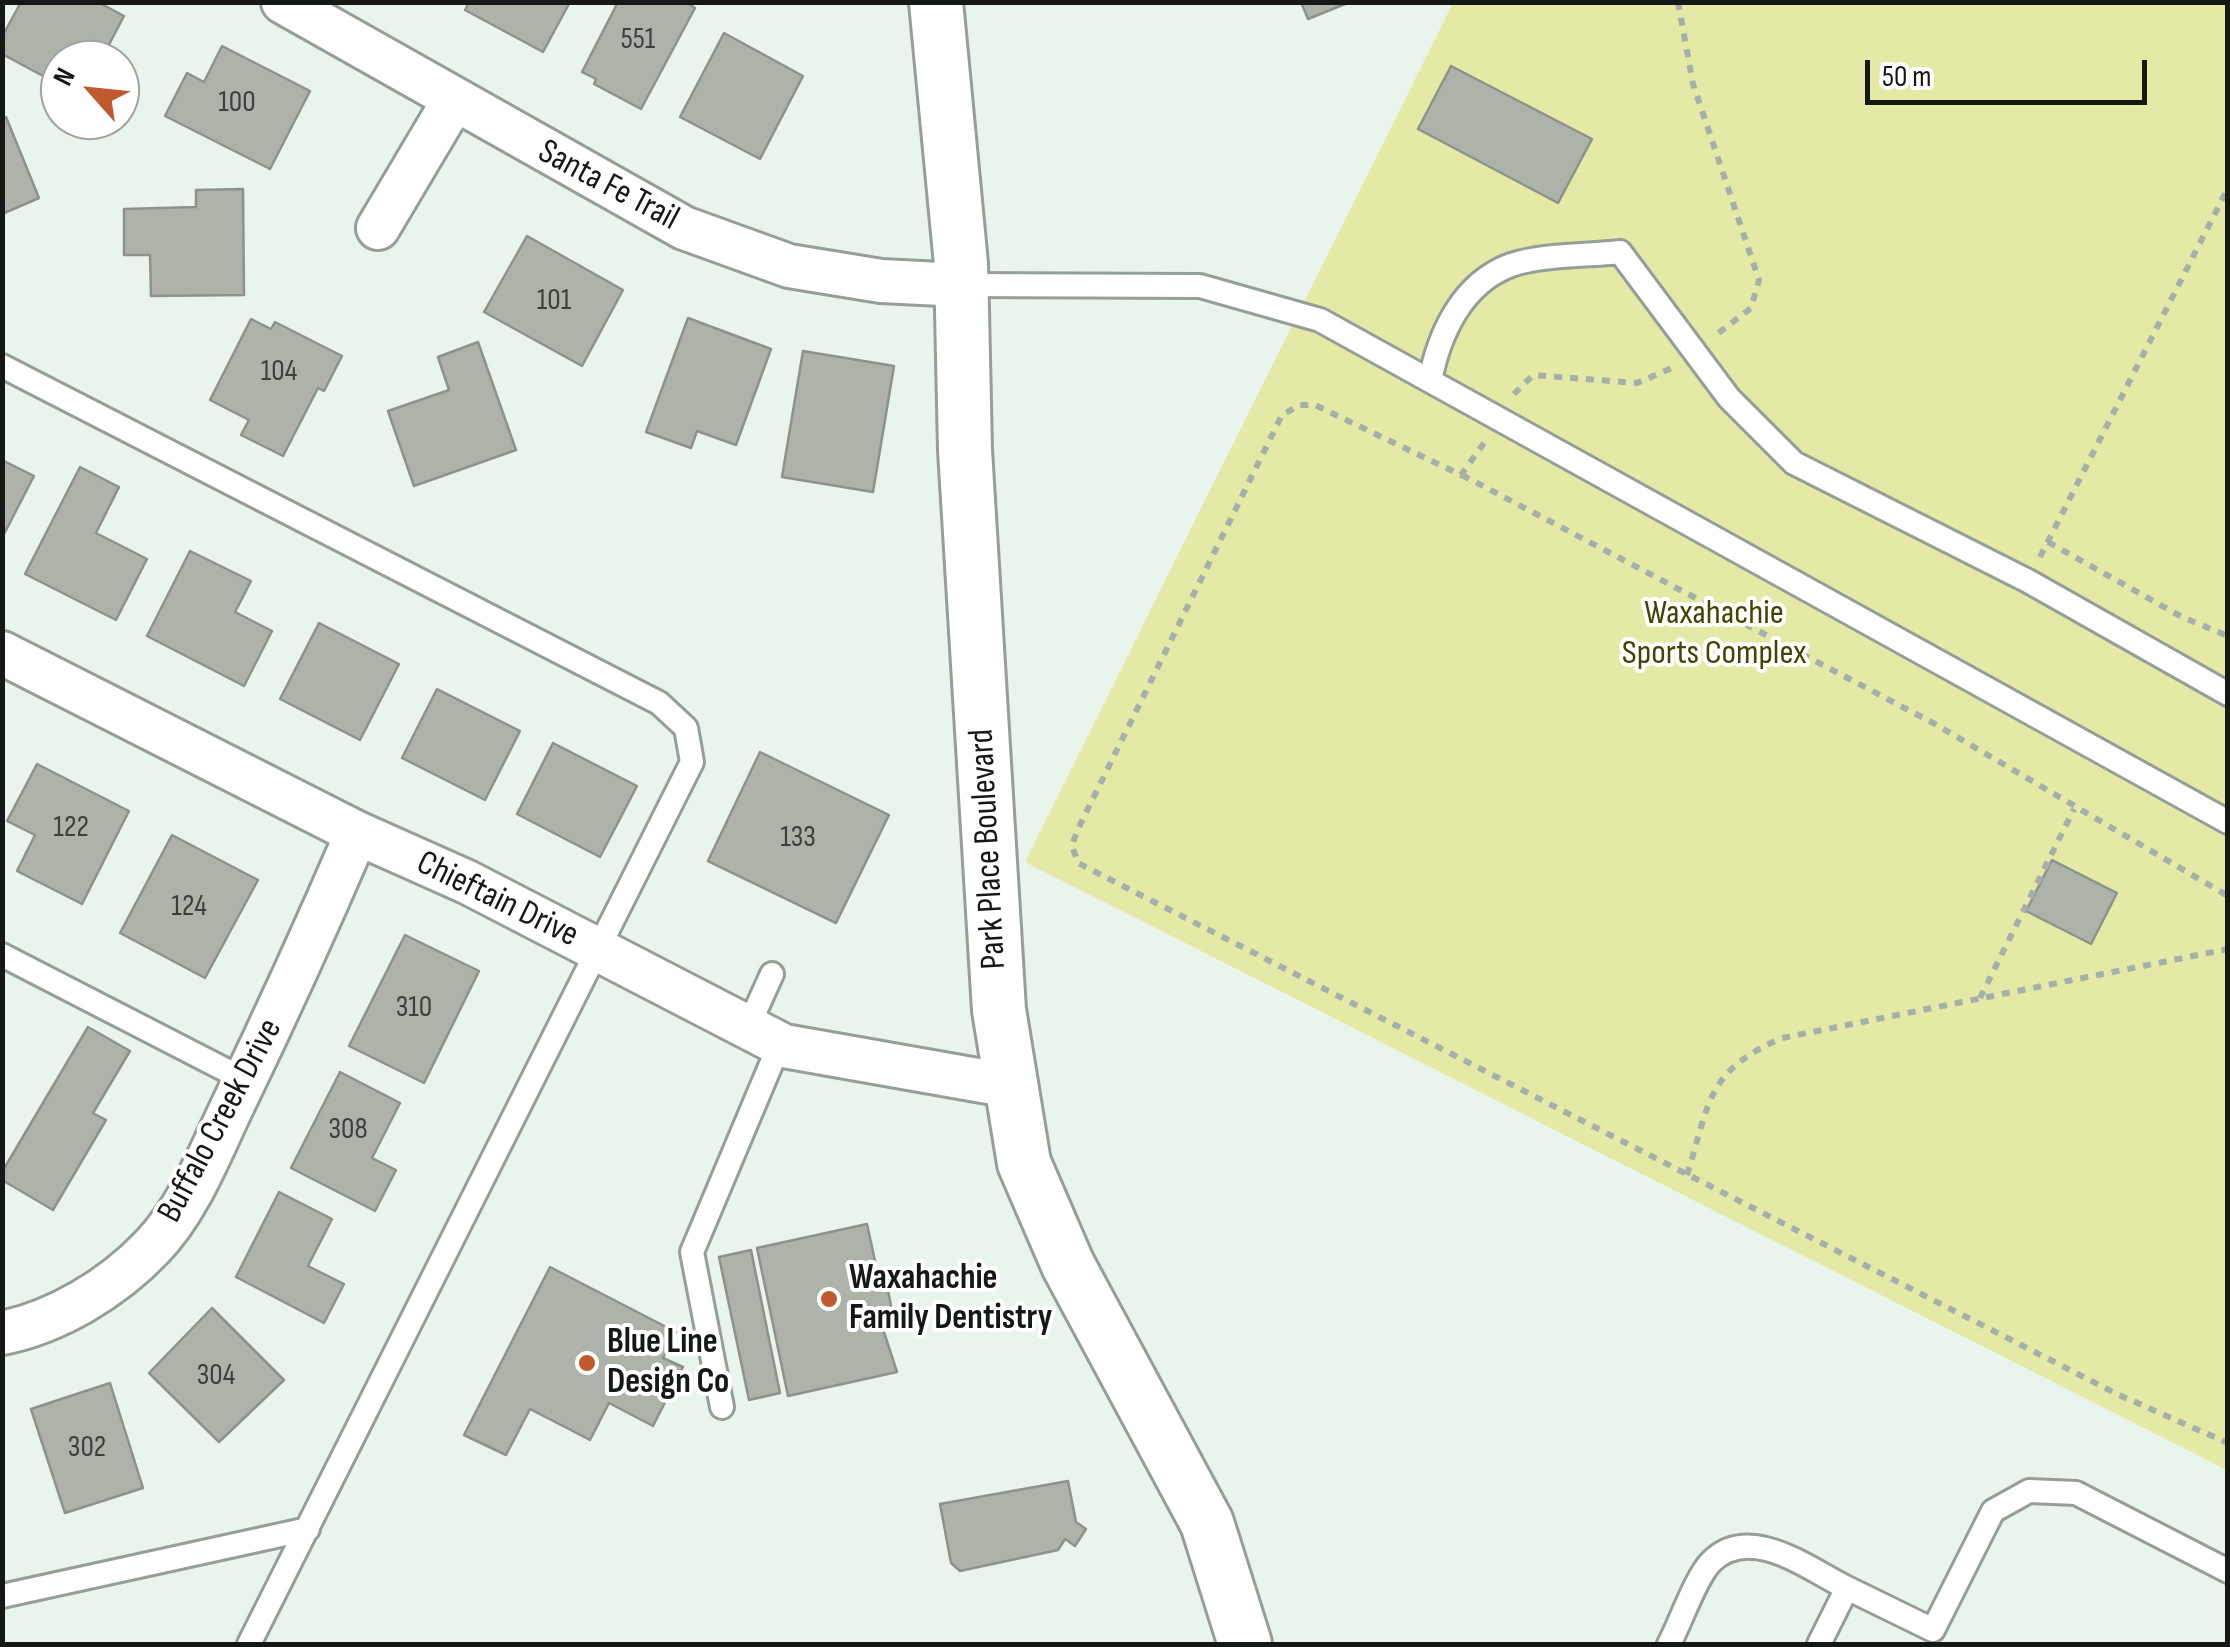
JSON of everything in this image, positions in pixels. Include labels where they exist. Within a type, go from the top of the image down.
[{"type":"street","name":"Santa Fe Trail","points":[[283,2],[684,228],[790,266],[881,280],[962,285]]},
{"type":"street","name":"Park Place Boulevard","points":[[936,2],[962,285],[965,450],[998,1010],[1024,1162],[1068,1265],[1208,1523],[1246,1644]]},
{"type":"street","points":[[378,228],[454,100]]},
{"type":"street","name":"Chieftain Drive","points":[[2,653],[357,833],[467,882],[764,1035],[1011,1086]]},
{"type":"street","name":"Buffalo Creek Drive","points":[[2,1333],[34,1326],[99,1291],[154,1246],[192,1191],[357,833]]},
{"type":"lane","points":[[1430,380],[1438,337],[1469,294],[1497,275],[1511,266],[1620,252],[1730,398],[1794,463],[2028,580],[2228,694]]},
{"type":"lane","points":[[962,285],[1200,286],[1320,320],[2228,822]]},
{"type":"lane","points":[[2,366],[659,704],[686,728],[692,762],[249,1644]]},
{"type":"lane","points":[[2,956],[245,1080]]},
{"type":"lane","points":[[722,1407],[692,1252],[764,1035],[772,974]]},
{"type":"lane","points":[[1669,1644],[1711,1562],[1737,1547],[1765,1547],[1848,1588],[1929,1637],[1993,1510],[2028,1491],[2076,1493],[2228,1571]]},
{"type":"lane","points":[[2,1596],[308,1528]]},
{"type":"lane","points":[[1819,1644],[1848,1588]]},
{"type":"path","points":[[1461,475],[1512,395],[1533,375],[1637,383],[1664,375],[1751,308],[1759,280],[1693,84],[1678,2]]},
{"type":"path","points":[[2028,580],[2228,188]]},
{"type":"path","points":[[2228,896],[2074,810],[1935,724],[1461,475],[1329,410],[1300,405],[1282,415],[1072,846],[1078,863],[2119,1395],[2228,1442]]},
{"type":"path","points":[[2048,542],[2182,617],[2228,636]]},
{"type":"path","points":[[1980,999],[2074,810]]},
{"type":"path","points":[[1687,1175],[1712,1096],[1725,1073],[1745,1054],[1782,1038],[2228,948]]},
{"type":"green space","name":"Waxahachie Sports Complex","points":[[1453,3],[2227,3],[2227,1470],[1025,862]]},
{"type":"building","points":[[21,2],[98,2],[124,16],[111,40],[40,40],[40,74],[2,54],[2,37]]},
{"type":"building","points":[[469,2],[570,2],[543,52],[465,10]]},
{"type":"building","points":[[618,2],[686,2],[695,8],[641,109],[594,84],[596,79],[582,72]]},
{"type":"building","points":[[1301,2],[1350,2],[1308,19]]},
{"type":"building","points":[[724,33],[803,76],[760,159],[680,117]]},
{"type":"building","points":[[222,46],[310,91],[270,169],[165,116],[187,73],[204,82]]},
{"type":"building","points":[[1451,66],[1592,139],[1558,203],[1418,129]]},
{"type":"building","points":[[6,117],[39,198],[2,214],[2,119]]},
{"type":"building","points":[[243,189],[244,295],[151,296],[150,255],[124,255],[124,209],[196,207],[196,190]]},
{"type":"building","points":[[527,236],[623,290],[582,366],[484,312]]},
{"type":"building","points":[[688,318],[771,349],[736,445],[697,431],[691,448],[646,432]]},
{"type":"building","points":[[251,319],[271,329],[275,322],[342,356],[324,391],[318,388],[283,456],[241,435],[249,420],[210,400]]},
{"type":"building","points":[[478,342],[516,450],[414,486],[388,411],[449,390],[438,357]]},
{"type":"building","points":[[803,351],[894,366],[873,492],[782,477]]},
{"type":"building","points":[[2,460],[34,476],[2,538]]},
{"type":"building","points":[[80,467],[119,487],[96,533],[147,559],[116,620],[25,574]]},
{"type":"building","points":[[190,551],[251,581],[235,612],[272,631],[244,686],[147,636]]},
{"type":"building","points":[[319,623],[399,664],[360,740],[280,699]]},
{"type":"building","points":[[437,689],[520,731],[485,800],[402,758]]},
{"type":"building","points":[[553,743],[637,786],[600,857],[517,814]]},
{"type":"building","points":[[760,752],[889,815],[836,923],[708,861]]},
{"type":"building","points":[[37,764],[129,811],[82,904],[17,871],[35,835],[7,821]]},
{"type":"building","points":[[172,835],[258,880],[205,978],[120,933]]},
{"type":"building","points":[[2052,860],[2117,893],[2091,944],[2026,911]]},
{"type":"building","points":[[405,935],[479,971],[424,1083],[349,1046]]},
{"type":"building","points":[[88,1027],[130,1051],[93,1113],[106,1120],[53,1210],[2,1180],[2,1172]]},
{"type":"building","points":[[340,1072],[400,1103],[372,1158],[396,1170],[375,1211],[291,1168]]},
{"type":"building","points":[[279,1192],[332,1219],[308,1266],[344,1284],[324,1323],[236,1277]]},
{"type":"building","name":"Waxahachie Family Dentistry","points":[[867,1224],[875,1261],[869,1262],[873,1278],[885,1276],[894,1320],[881,1323],[897,1372],[788,1396],[757,1248]]},
{"type":"building","points":[[751,1250],[780,1393],[749,1400],[719,1257]]},
{"type":"building","name":"Blue Line Design Co","points":[[550,1267],[676,1332],[663,1358],[683,1367],[653,1426],[609,1403],[590,1440],[530,1409],[506,1455],[464,1435]]},
{"type":"building","points":[[212,1308],[284,1380],[219,1442],[149,1373]]},
{"type":"building","points":[[110,1383],[143,1488],[65,1513],[31,1409]]},
{"type":"building","points":[[1068,1481],[1076,1522],[1086,1529],[1075,1546],[1065,1539],[1058,1550],[960,1571],[951,1563],[940,1504]]},
{"type":"place","name":"Waxahachie Family Dentistry","points":[[829,1299]]},
{"type":"place","name":"Blue Line Design Co","points":[[587,1363]]}]
